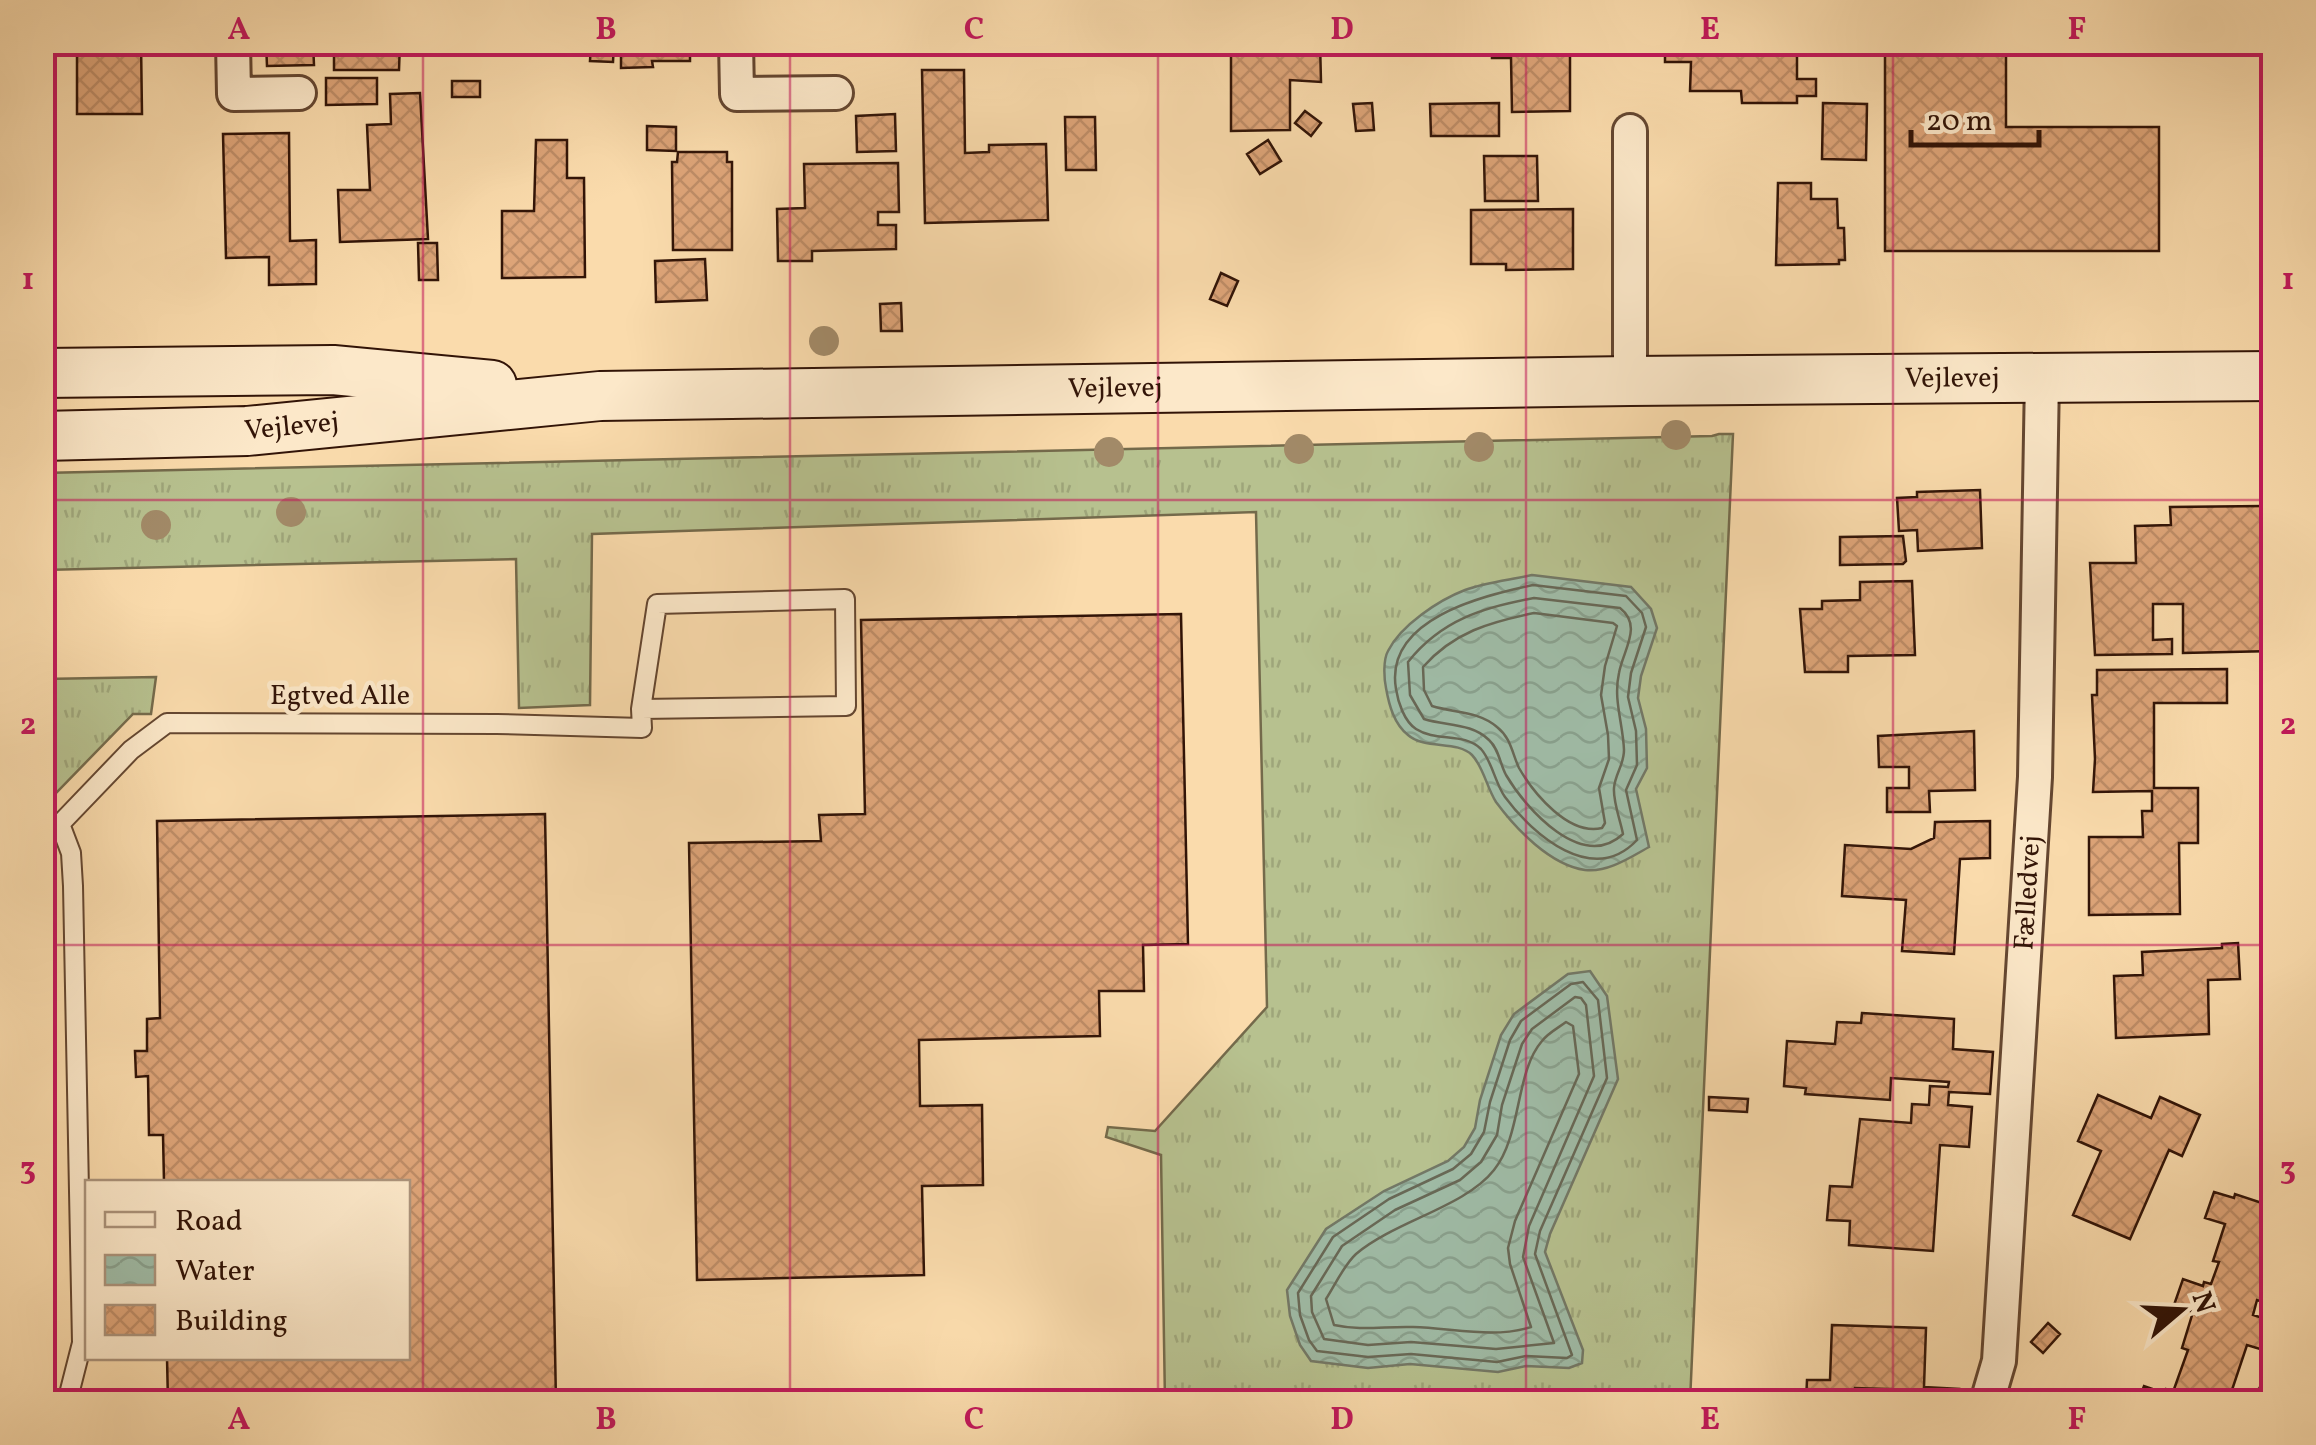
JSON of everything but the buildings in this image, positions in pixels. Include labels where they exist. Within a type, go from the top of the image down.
[{"type":"street","points":[[233,42],[234,94],[298,93]]},
{"type":"street","points":[[736,42],[737,94],[836,93]]},
{"type":"street","points":[[1630,132],[1630,381]]},
{"type":"street","name":"Vejlevej","points":[[42,374],[332,370],[600,396]]},
{"type":"street","name":"Vejlevej","points":[[42,436],[247,431],[600,396],[2274,376]]},
{"type":"street","name":"Fælledvej","points":[[1987,1402],[1999,1361],[2035,777],[2042,378]]},
{"type":"lane","points":[[845,599],[846,706],[641,709],[657,604],[845,599]]},
{"type":"lane","name":"Egtved Alle","points":[[51,824],[131,750],[167,723],[642,728],[641,709]]},
{"type":"lane","points":[[51,824],[72,853],[73,886],[82,1343],[68,1402]]},
{"type":"green space","points":[[1733,434],[1690,1402],[1165,1402],[1161,1155],[1106,1137],[1108,1127],[1155,1131],[1267,1007],[1256,512],[592,534],[590,705],[519,708],[516,559],[43,570],[42,473]]},
{"type":"green space","points":[[156,677],[151,714],[133,714],[56,793],[43,795],[43,679]]},
{"type":"water","points":[[1532,575],[1631,587],[1651,609],[1657,628],[1638,698],[1646,729],[1647,768],[1636,789],[1649,847],[1602,869],[1572,867],[1535,844],[1496,802],[1472,755],[1466,750],[1415,740],[1403,731],[1389,701],[1384,674],[1386,655],[1411,623],[1465,590]]},
{"type":"water","points":[[1590,971],[1607,996],[1618,1079],[1545,1252],[1583,1350],[1582,1363],[1569,1368],[1526,1366],[1498,1372],[1410,1364],[1368,1368],[1311,1361],[1300,1345],[1290,1316],[1287,1290],[1326,1229],[1384,1191],[1448,1161],[1464,1147],[1475,1128],[1501,1035],[1514,1014],[1568,974]]}]
